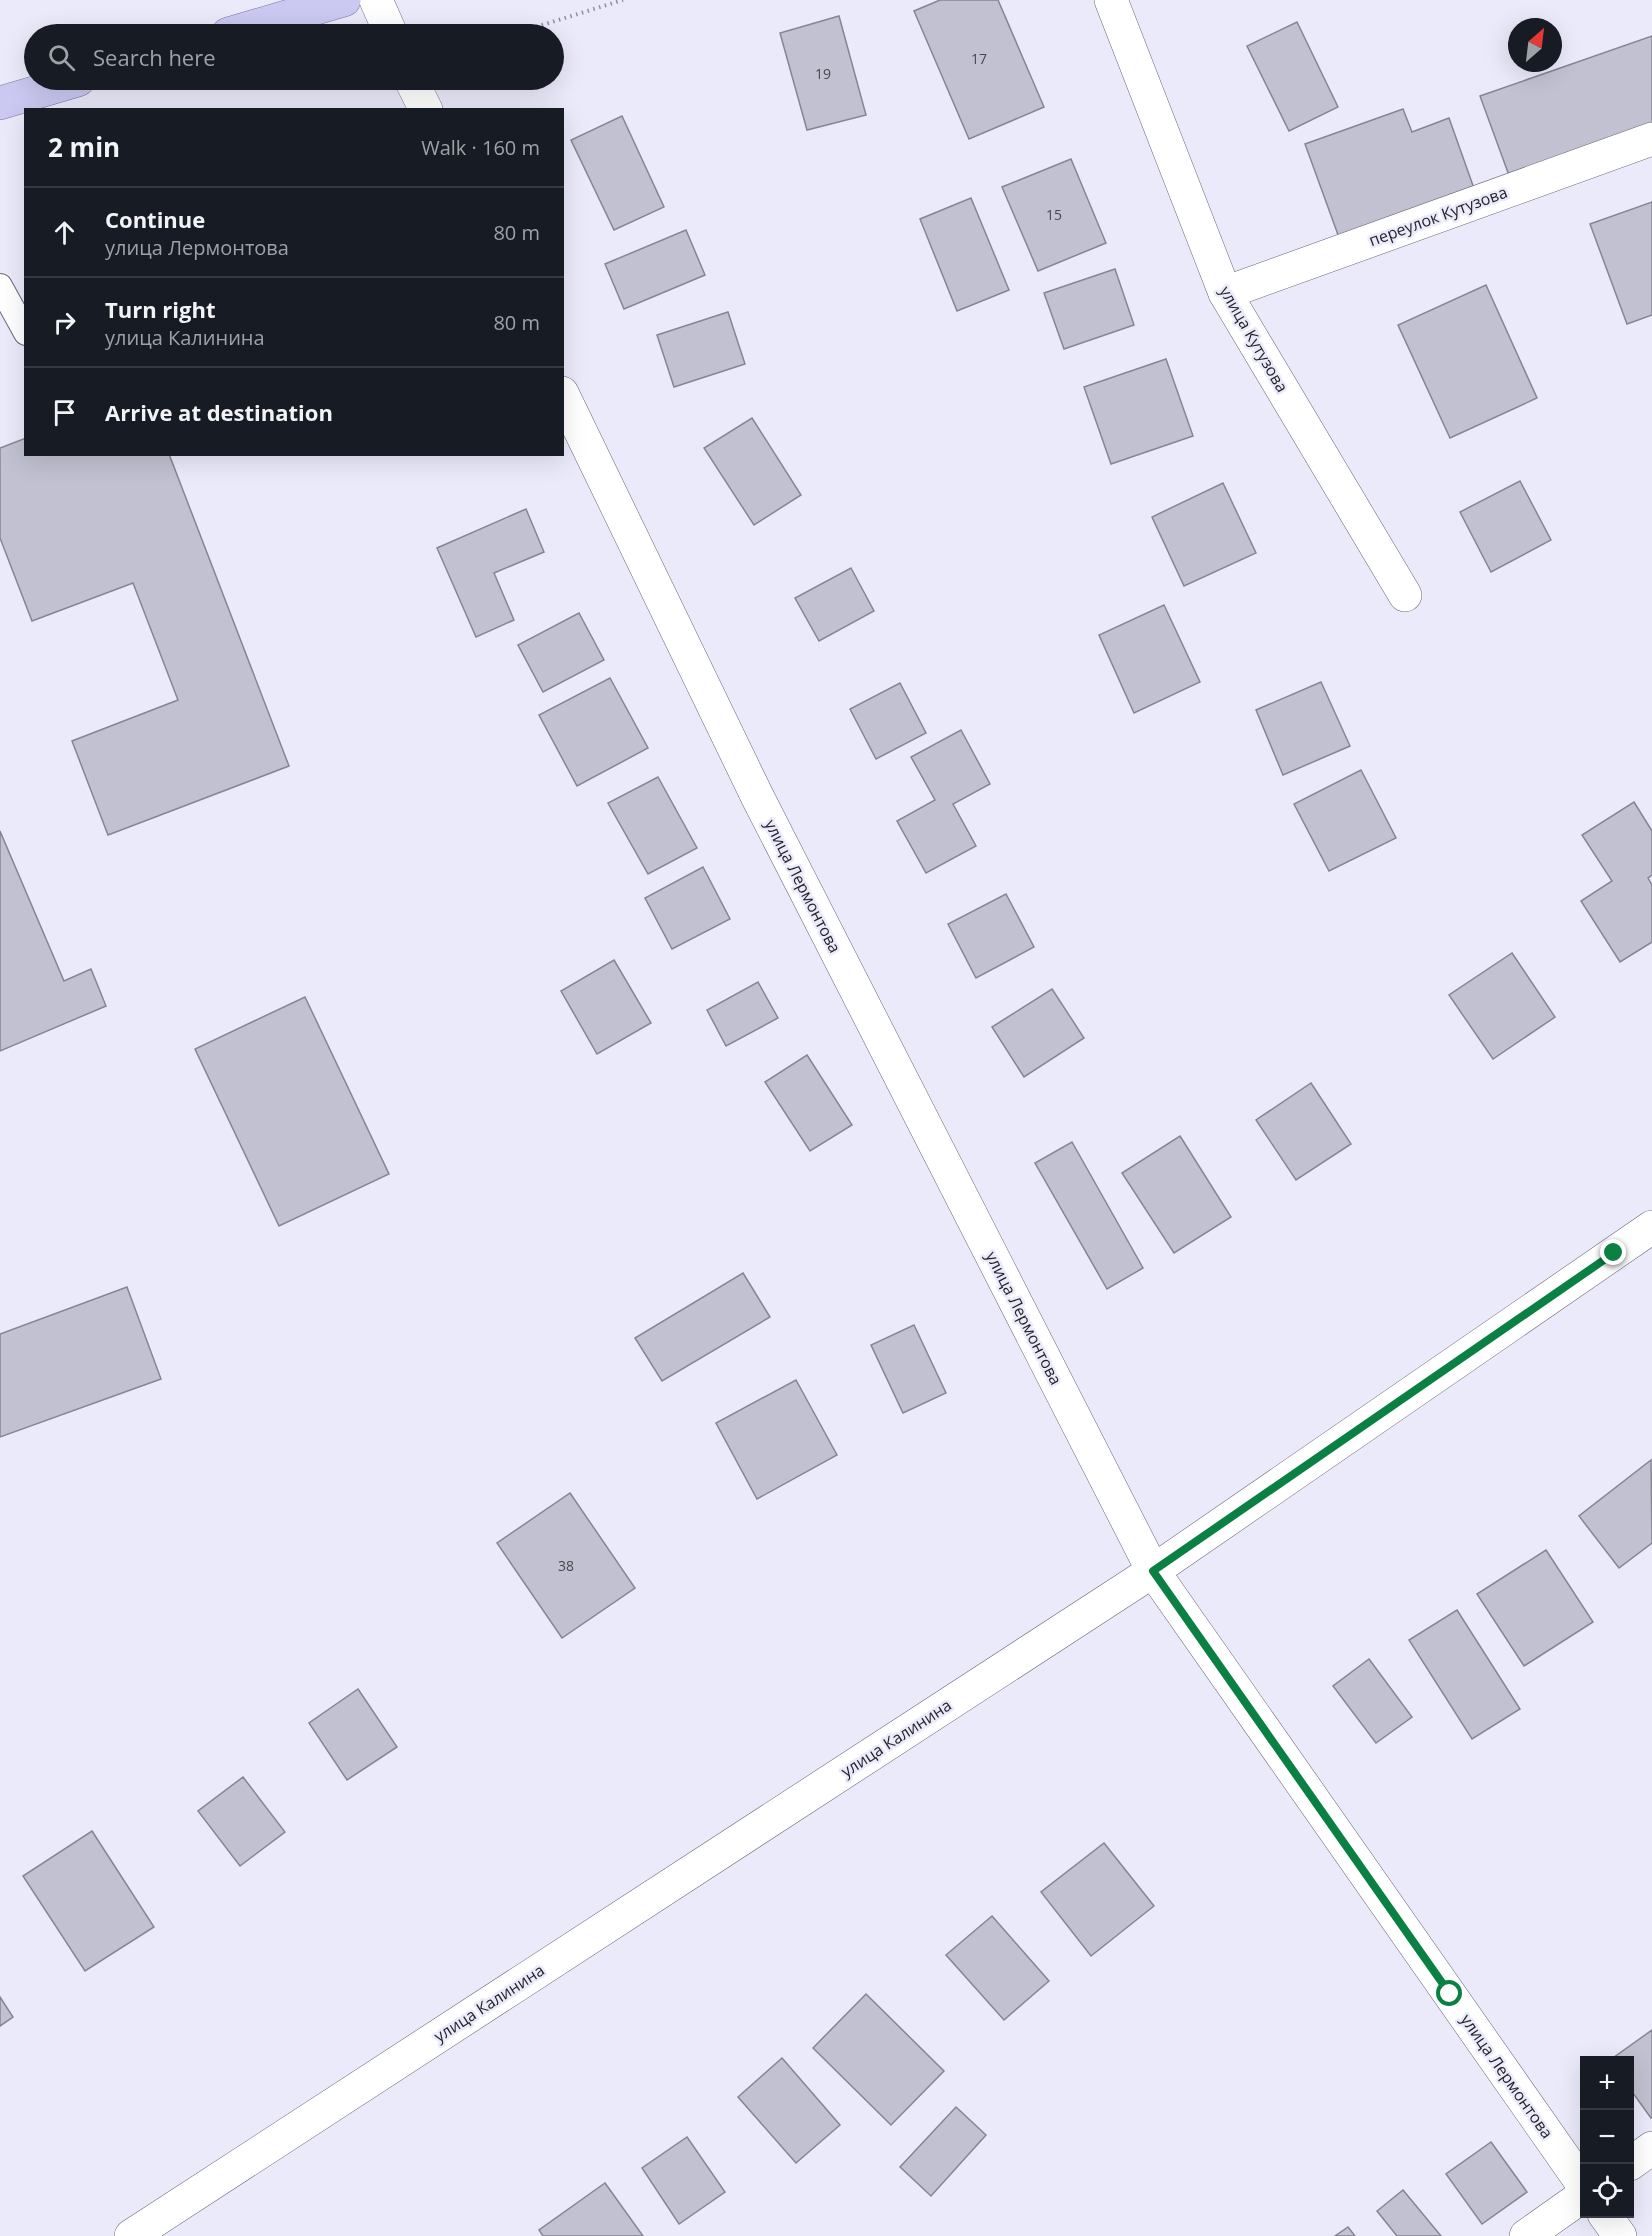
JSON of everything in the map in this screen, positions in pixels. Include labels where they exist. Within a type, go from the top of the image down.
[{"type":"main road","points":[[262,24],[344,0]]},
{"type":"main road","points":[[0,103],[44,90]]},
{"type":"street","points":[[376,0],[387,24]]},
{"type":"street","name":"улица Кутузова","points":[[1112,0],[1225,293],[1405,595]]},
{"type":"street","points":[[416,90],[425,108]]},
{"type":"street","name":"переулок Кутузова","points":[[1225,293],[1652,139]]},
{"type":"street","name":"улица Лермонтова","points":[[564,397],[758,798],[1153,1571],[1580,2180]]},
{"type":"street","name":"улица Калинина","points":[[131,2236],[1153,1571],[1652,1227]]},
{"type":"street","points":[[1634,2161],[1652,2148]]},
{"type":"street","points":[[1526,2236],[1580,2197]]},
{"type":"street","points":[[1607,2218],[1620,2236]]},
{"type":"lane","points":[[0,286],[24,329]]},
{"type":"path","points":[[545,24],[623,0]]},
{"type":"building","points":[[940,0],[998,0],[1044,107],[969,139],[914,11]]},
{"type":"building","points":[[839,16],[866,115],[807,130],[780,33]]},
{"type":"building","points":[[1297,22],[1338,107],[1289,131],[1247,46]]},
{"type":"building","points":[[1652,36],[1652,140],[1514,189],[1480,96],[1549,72],[1562,72],[1562,67]]},
{"type":"building","points":[[1403,109],[1412,132],[1449,118],[1476,194],[1341,243],[1305,144]]},
{"type":"building","points":[[622,116],[664,207],[614,230],[571,140]]},
{"type":"building","points":[[1071,159],[1106,243],[1038,271],[1002,187]]},
{"type":"building","points":[[971,198],[1009,290],[957,311],[920,219]]},
{"type":"building","points":[[1652,202],[1652,315],[1627,324],[1590,224]]},
{"type":"building","points":[[686,230],[705,275],[624,309],[605,264]]},
{"type":"building","points":[[1115,269],[1134,325],[1064,349],[1044,293]]},
{"type":"building","points":[[1486,285],[1537,398],[1450,438],[1398,325]]},
{"type":"building","points":[[728,312],[745,364],[674,387],[657,335]]},
{"type":"building","points":[[1166,359],[1193,436],[1111,464],[1084,387]]},
{"type":"building","points":[[752,418],[801,495],[754,525],[704,448]]},
{"type":"building","points":[[24,439],[24,456],[170,456],[289,766],[108,835],[72,741],[178,700],[133,583],[32,621],[0,538],[0,448]]},
{"type":"building","points":[[1520,481],[1551,540],[1491,572],[1460,512]]},
{"type":"building","points":[[1223,483],[1256,553],[1184,586],[1152,517]]},
{"type":"building","points":[[526,509],[544,552],[494,573],[514,620],[476,637],[437,548]]},
{"type":"building","points":[[851,568],[874,611],[819,641],[795,598]]},
{"type":"building","points":[[1164,605],[1200,682],[1134,713],[1099,635]]},
{"type":"building","points":[[579,613],[604,660],[543,692],[518,645]]},
{"type":"building","points":[[610,678],[648,748],[577,786],[539,715]]},
{"type":"building","points":[[1321,682],[1350,746],[1283,775],[1256,710]]},
{"type":"building","points":[[900,683],[926,733],[876,759],[850,709]]},
{"type":"building","points":[[961,730],[990,784],[953,804],[976,846],[926,873],[897,821],[935,800],[911,757]]},
{"type":"building","points":[[1361,770],[1396,838],[1329,871],[1294,804]]},
{"type":"building","points":[[658,777],[697,848],[648,874],[608,803]]},
{"type":"building","points":[[1634,802],[1652,831],[1652,875],[1648,878],[1652,885],[1652,942],[1620,962],[1581,901],[1612,881],[1582,835]]},
{"type":"building","points":[[0,831],[64,981],[91,969],[106,1006],[0,1051]]},
{"type":"building","points":[[703,867],[730,919],[672,949],[645,898]]},
{"type":"building","points":[[1006,894],[1034,947],[976,978],[948,924]]},
{"type":"building","points":[[1512,953],[1555,1017],[1493,1059],[1449,995]]},
{"type":"building","points":[[614,960],[651,1023],[597,1054],[561,991]]},
{"type":"building","points":[[758,982],[778,1018],[726,1046],[707,1010]]},
{"type":"building","points":[[1052,989],[1084,1038],[1024,1077],[992,1027]]},
{"type":"building","points":[[305,997],[389,1174],[279,1226],[195,1049]]},
{"type":"building","points":[[807,1055],[852,1125],[810,1151],[765,1082]]},
{"type":"building","points":[[1311,1083],[1351,1144],[1296,1180],[1256,1120]]},
{"type":"building","points":[[1180,1136],[1231,1217],[1174,1253],[1122,1173]]},
{"type":"building","points":[[1072,1142],[1143,1268],[1107,1289],[1035,1163]]},
{"type":"building","points":[[743,1273],[770,1317],[662,1381],[635,1338]]},
{"type":"building","points":[[127,1287],[161,1379],[0,1437],[0,1334]]},
{"type":"building","points":[[914,1325],[946,1393],[903,1413],[871,1345]]},
{"type":"building","points":[[796,1380],[837,1455],[757,1499],[716,1423]]},
{"type":"building","points":[[1651,1460],[1652,1543],[1619,1568],[1579,1516]]},
{"type":"building","points":[[570,1493],[635,1588],[562,1638],[497,1543]]},
{"type":"building","points":[[1546,1550],[1593,1622],[1524,1666],[1477,1594]]},
{"type":"building","points":[[1457,1610],[1520,1709],[1472,1739],[1409,1640]]},
{"type":"building","points":[[1369,1659],[1412,1717],[1376,1743],[1333,1686]]},
{"type":"building","points":[[358,1689],[397,1747],[347,1780],[309,1723]]},
{"type":"building","points":[[243,1777],[285,1832],[240,1866],[198,1811]]},
{"type":"building","points":[[92,1831],[154,1927],[85,1971],[23,1876]]},
{"type":"building","points":[[1104,1843],[1154,1906],[1091,1956],[1041,1892]]},
{"type":"building","points":[[992,1916],[1049,1981],[1004,2020],[946,1955]]},
{"type":"building","points":[[866,1994],[944,2071],[891,2125],[813,2048]]},
{"type":"building","points":[[0,1997],[13,2017],[0,2026]]},
{"type":"building","points":[[1652,2030],[1651,2118],[1634,2095],[1634,2056],[1616,2056]]},
{"type":"building","points":[[782,2058],[840,2125],[796,2163],[738,2097]]},
{"type":"building","points":[[956,2107],[986,2135],[931,2196],[900,2167]]},
{"type":"building","points":[[687,2137],[725,2192],[679,2224],[642,2168]]},
{"type":"building","points":[[1491,2142],[1527,2192],[1482,2224],[1446,2174]]},
{"type":"building","points":[[605,2183],[643,2236],[543,2236],[539,2230]]},
{"type":"building","points":[[1403,2190],[1441,2236],[1397,2236],[1377,2211]]},
{"type":"building","points":[[1348,2227],[1355,2236],[1335,2236]]},
{"type":"route","points":[[1450,1994],[1153,1571],[1614,1253]]}]
